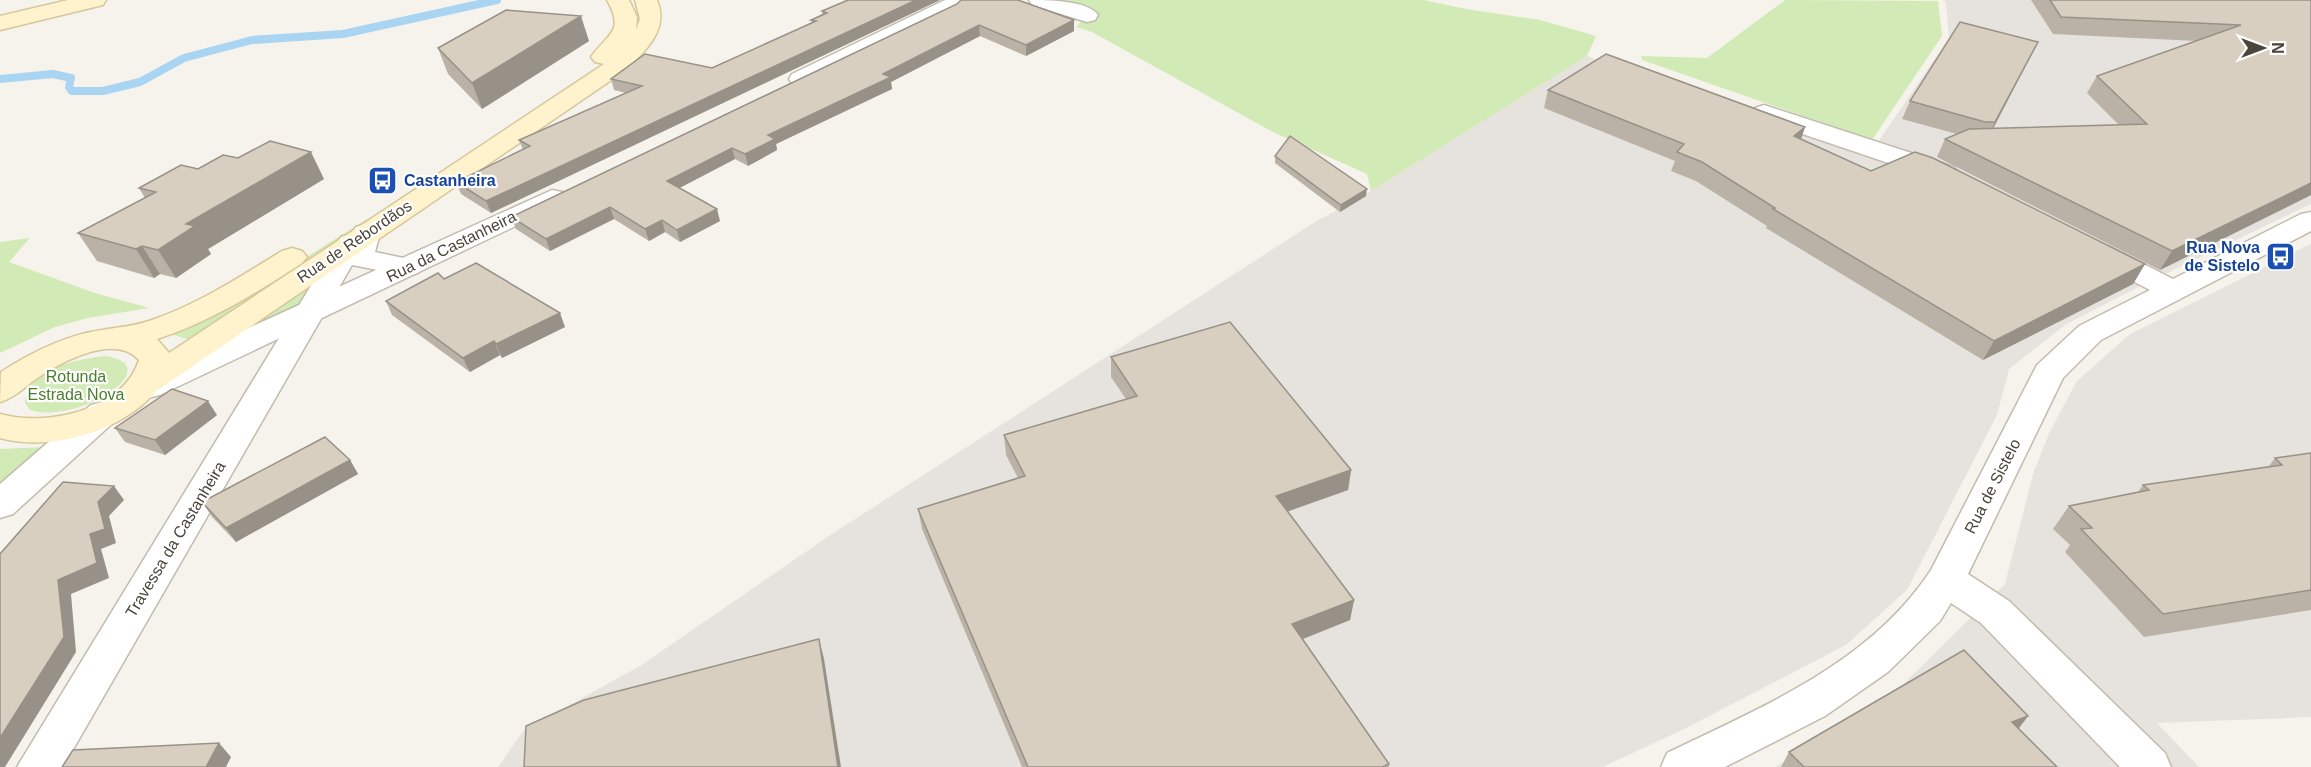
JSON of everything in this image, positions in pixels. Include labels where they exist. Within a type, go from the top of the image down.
[{"type":"main road","points":[[0,14],[52,0]]},
{"type":"main road","points":[[0,23],[95,0]]},
{"type":"main road","name":"Rua de Rebordãos","points":[[116,340],[159,330],[197,315],[231,296],[584,71],[616,44],[627,28],[627,14],[618,0]]},
{"type":"main road","name":"Rua de Rebordãos","points":[[0,426],[24,432],[51,430],[103,413],[615,67],[636,47],[649,30],[652,17],[651,2]]},
{"type":"main road","points":[[0,392],[14,373],[71,348],[116,340],[139,343],[153,352],[156,366],[140,388]]},
{"type":"street","points":[[778,90],[949,8],[959,0]]},
{"type":"street","points":[[1040,0],[1087,15]]},
{"type":"street","points":[[1744,106],[1935,168],[1972,186]]},
{"type":"street","name":"Rua da Castanheira","points":[[140,388],[312,313],[575,187]]},
{"type":"street","name":"Rua de Sistelo","points":[[1683,767],[1810,703],[1873,660],[1926,610],[1946,579],[2049,373],[2090,333],[2311,220]]},
{"type":"street","points":[[359,238],[362,259],[408,267]]},
{"type":"street","name":"Travessa da Castanheira","points":[[39,767],[359,238]]},
{"type":"street","points":[[2077,241],[2172,290]]},
{"type":"street","points":[[0,505],[103,413]]},
{"type":"street","points":[[1946,579],[1995,612],[2149,767]]},
{"type":"shaded area","points":[[1943,0],[2311,0],[2311,204],[2159,277],[2069,227],[1950,166],[1878,142],[1949,38],[1946,2]]},
{"type":"shaded area","points":[[1587,56],[1902,169],[2146,283],[2065,325],[2009,369],[1997,415],[1907,590],[1846,645],[1684,729],[1603,767],[498,767],[524,730],[640,666],[829,536],[1315,222],[1371,191]]},
{"type":"shaded area","points":[[2311,244],[2311,717],[2157,723],[2199,767],[1775,767],[1866,721],[2005,584],[2033,474],[2049,433],[2077,381],[2130,334]]},
{"type":"green space","points":[[1065,0],[1424,0],[1540,20],[1596,36],[1587,56],[1371,191],[1367,174],[1273,132],[1092,32],[1076,27],[1087,15]]},
{"type":"green space","points":[[1785,0],[1938,1],[1942,36],[1872,140],[1642,60],[1641,56],[1707,58]]},
{"type":"green space","points":[[367,219],[370,220],[190,340],[171,334],[221,311]]},
{"type":"green space","points":[[30,238],[9,262],[95,293],[149,308],[88,318],[55,327],[0,353],[0,242]]},
{"type":"green space","points":[[316,280],[311,301],[247,329]]},
{"type":"green space","name":"Rotunda Estrada Nova","points":[[107,356],[123,362],[127,372],[122,382],[109,393],[70,410],[49,412],[30,410],[25,403],[28,391],[44,374],[83,359]]},
{"type":"green space","points":[[47,447],[0,490],[0,449]]},
{"type":"building","points":[[848,0],[916,0],[486,201],[456,182],[530,146],[519,140],[642,86],[611,79],[645,54],[712,68],[816,21],[811,20],[827,13],[822,11]]},
{"type":"building","points":[[961,0],[1018,0],[1074,20],[1026,45],[979,25],[883,74],[891,77],[768,135],[775,139],[745,154],[732,148],[667,181],[717,209],[677,230],[662,220],[645,229],[610,207],[546,239],[511,217],[957,4]]},
{"type":"building","points":[[2050,0],[2311,0],[2311,183],[2172,251],[1945,139],[1969,129],[2147,124],[2097,76],[2241,25],[2061,17]]},
{"type":"building","points":[[506,10],[581,16],[472,83],[438,48]]},
{"type":"building","points":[[1960,22],[2038,42],[1995,122],[1985,122],[1910,101]]},
{"type":"building","points":[[1606,54],[1805,127],[1794,136],[1871,171],[1915,152],[1933,158],[2145,264],[1994,341],[1773,209],[1775,208],[1702,162],[1677,152],[1684,144],[1548,90]]},
{"type":"building","points":[[1290,136],[1367,189],[1341,205],[1275,156]]},
{"type":"building","points":[[270,141],[311,152],[186,224],[195,226],[158,250],[142,246],[136,249],[78,233],[156,192],[139,188],[181,165],[198,169],[223,155],[238,158]]},
{"type":"building","points":[[476,263],[560,313],[496,344],[494,341],[463,358],[386,301],[438,273],[444,279]]},
{"type":"building","points":[[1230,322],[1351,470],[1276,496],[1354,600],[1292,624],[1389,764],[1382,767],[1028,767],[918,509],[1025,476],[1004,435],[1137,396],[1111,357]]},
{"type":"building","points":[[172,389],[208,401],[155,440],[115,428]]},
{"type":"building","points":[[325,437],[350,460],[226,528],[202,502]]},
{"type":"building","points":[[2311,453],[2311,590],[2163,614],[2081,529],[2092,528],[2069,506],[2149,490],[2143,485],[2282,465],[2275,458]]},
{"type":"building","points":[[63,482],[114,486],[98,502],[105,529],[90,534],[97,563],[58,580],[64,637],[0,738],[0,554]]},
{"type":"building","points":[[819,639],[838,767],[524,767],[526,726],[584,700]]},
{"type":"building","points":[[1964,650],[2028,716],[2012,722],[2057,767],[1804,767],[1789,752]]},
{"type":"building","points":[[219,743],[206,767],[62,767],[73,750]]},
{"type":"waterway","points":[[0,79],[53,74],[71,78],[69,87],[72,91],[103,91],[140,82],[184,58],[252,40],[343,34],[497,0]]},
{"type":"place","name":"Castanheira","points":[[383,180]]},
{"type":"place","name":"Rua Nova de Sistelo","points":[[2281,256]]}]
